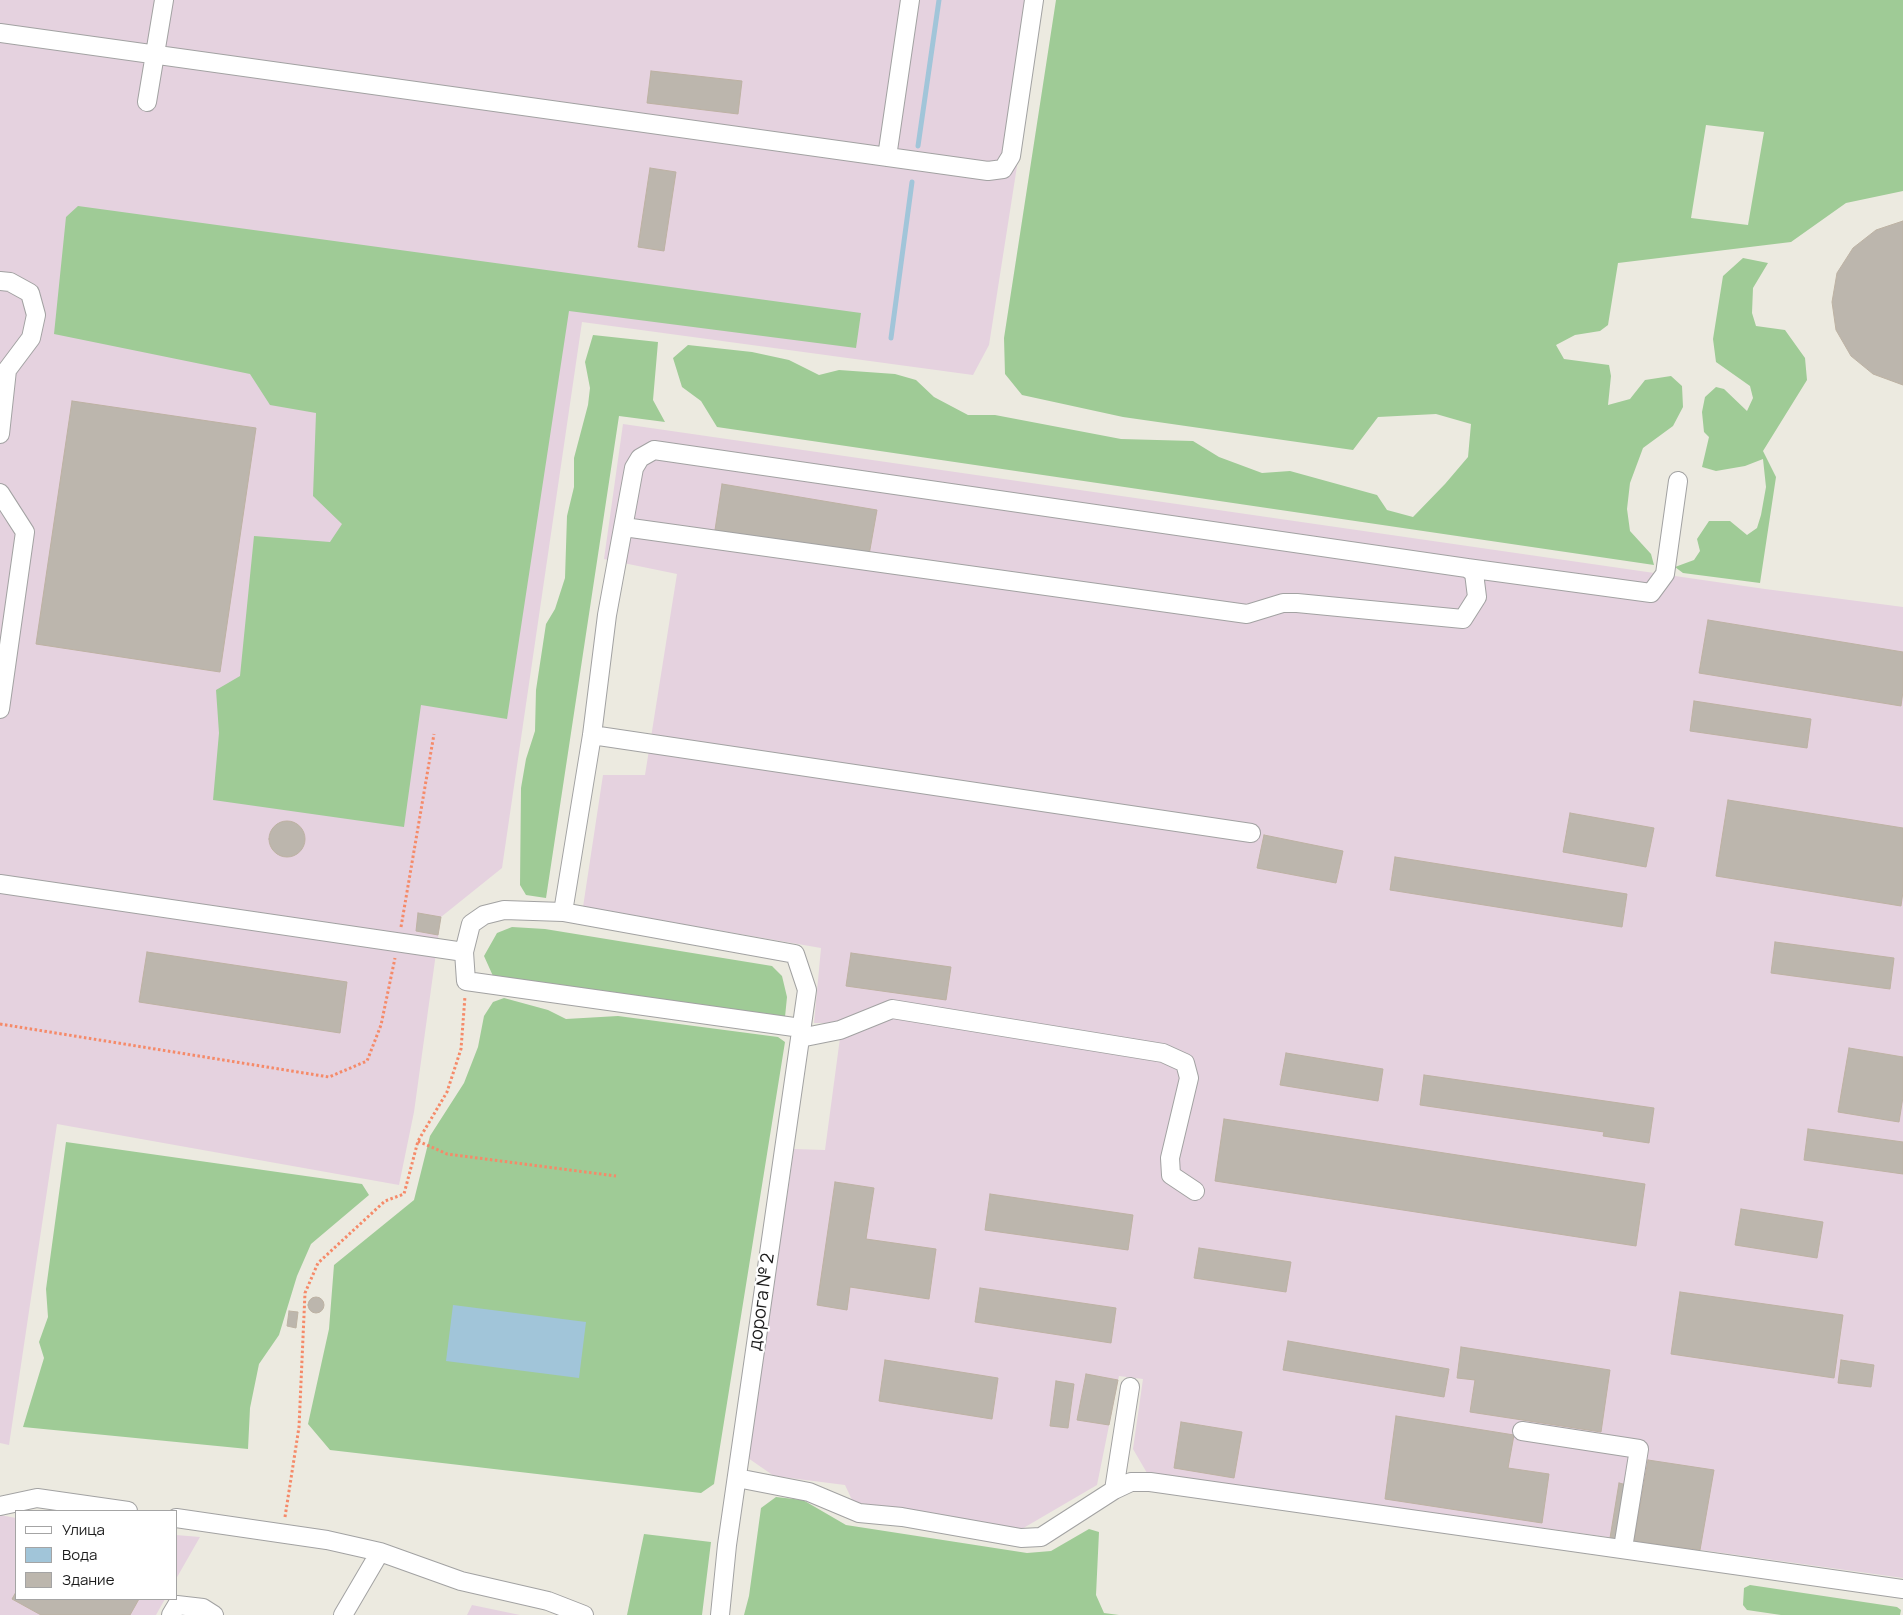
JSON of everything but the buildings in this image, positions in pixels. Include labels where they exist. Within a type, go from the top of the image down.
[{"type":"street","points":[[147,102],[164,0]]},
{"type":"street","points":[[887,156],[910,0]]},
{"type":"street","points":[[0,32],[988,171],[1003,169],[1011,156],[1034,0]]},
{"type":"street","points":[[0,281],[10,282],[30,293],[36,315],[31,338],[7,370],[0,434]]},
{"type":"street","points":[[1195,1191],[1171,1175],[1170,1158],[1189,1078],[1186,1063],[1163,1053],[892,1010],[840,1030],[800,1033],[466,981],[464,952],[471,924],[484,915],[504,910],[563,912],[592,735],[607,615],[634,468],[640,458],[654,450],[1651,594],[1665,574],[1678,481]]},
{"type":"street","points":[[0,493],[25,532],[0,709]]},
{"type":"street","points":[[624,527],[1247,614],[1283,603],[1297,603],[1463,619],[1477,597],[1474,573],[1467,568]]},
{"type":"street","points":[[592,735],[1251,833]]},
{"type":"street","points":[[0,884],[398,944],[464,952]]},
{"type":"street","name":"дорога № 2","points":[[563,912],[795,954],[807,990],[737,1478],[720,1615]]},
{"type":"street","points":[[1114,1490],[1130,1387]]},
{"type":"street","points":[[1522,1431],[1640,1449],[1624,1548]]},
{"type":"street","points":[[737,1478],[809,1492],[859,1513],[902,1517],[1021,1538],[1041,1537],[1048,1534],[1114,1490],[1131,1482],[1150,1482],[1903,1589]]},
{"type":"street","points":[[0,1506],[38,1498],[121,1510]]},
{"type":"street","points":[[178,1518],[327,1540],[380,1552],[461,1581],[548,1600],[584,1615]]},
{"type":"street","points":[[343,1615],[380,1552]]},
{"type":"street","points":[[171,1615],[177,1605],[203,1608],[214,1615]]},
{"type":"path","points":[[0,1024],[329,1077],[367,1061],[381,1025],[398,944],[434,734]]},
{"type":"path","points":[[282,1533],[299,1427],[305,1293],[318,1264],[385,1201],[404,1194],[418,1141],[446,1092],[461,1049],[466,981]]},
{"type":"path","points":[[418,1141],[447,1154],[616,1176]]},
{"type":"shaded area","points":[[0,0],[1043,0],[989,345],[973,375],[582,322],[502,868],[441,917],[414,1112],[399,1185],[57,1124],[9,1445],[0,1443]]},
{"type":"shaded area","points":[[623,424],[1765,589],[1903,607],[1903,1578],[1147,1473],[1133,1449],[1143,1379],[1119,1376],[1097,1485],[1020,1530],[853,1502],[845,1485],[774,1476],[748,1458],[794,1149],[825,1150],[840,1038],[840,1023],[814,1023],[821,948],[583,907],[603,775],[645,775],[677,574],[604,559]]},
{"type":"shaded area","points":[[0,1515],[15,1518],[15,1600],[164,1600],[156,1615],[0,1615]]},
{"type":"shaded area","points":[[178,1535],[200,1537],[178,1576]]},
{"type":"shaded area","points":[[472,1605],[520,1615],[467,1615]]},
{"type":"green space","points":[[1056,0],[1903,0],[1903,191],[1846,203],[1791,242],[1618,263],[1608,325],[1600,331],[1575,335],[1556,345],[1564,359],[1609,365],[1611,376],[1608,405],[1630,399],[1645,380],[1671,376],[1682,386],[1683,407],[1673,426],[1643,448],[1630,483],[1627,509],[1630,531],[1651,554],[1654,565],[717,427],[701,401],[682,387],[673,358],[688,345],[752,352],[789,360],[819,375],[839,370],[895,374],[916,380],[934,397],[968,415],[995,415],[1121,439],[1193,441],[1219,457],[1262,473],[1290,471],[1377,495],[1387,510],[1413,517],[1468,457],[1471,424],[1436,414],[1378,417],[1353,450],[1123,417],[1022,395],[1005,374],[1004,338]],"holes":[[[1706,125],[1764,132],[1748,225],[1691,218]]]},
{"type":"green space","points":[[78,206],[861,313],[856,348],[569,311],[507,719],[421,705],[404,827],[213,800],[219,733],[216,690],[240,676],[254,536],[330,542],[342,524],[313,496],[316,413],[270,405],[250,374],[54,334],[66,217]]},
{"type":"green space","points":[[1743,258],[1768,263],[1753,288],[1752,313],[1756,326],[1785,330],[1805,358],[1807,380],[1763,451],[1776,477],[1760,583],[1683,573],[1675,567],[1694,560],[1700,551],[1697,539],[1709,521],[1730,521],[1747,535],[1757,528],[1761,515],[1766,487],[1763,459],[1745,466],[1716,471],[1702,467],[1709,437],[1704,432],[1702,412],[1705,397],[1716,387],[1724,389],[1747,411],[1753,398],[1750,386],[1716,362],[1713,339],[1723,276]]},
{"type":"green space","points":[[593,335],[658,342],[653,400],[665,422],[619,416],[546,898],[526,895],[520,885],[521,788],[526,759],[535,731],[536,690],[546,624],[555,609],[565,578],[567,516],[574,487],[574,458],[588,405],[590,388],[585,362]]},
{"type":"green space","points":[[512,927],[545,929],[772,966],[782,976],[787,997],[785,1017],[493,976],[484,956],[497,933]]},
{"type":"green space","points":[[504,998],[548,1010],[566,1019],[618,1016],[778,1037],[785,1042],[714,1484],[701,1493],[330,1450],[308,1424],[329,1329],[334,1265],[414,1200],[430,1136],[464,1083],[478,1047],[484,1016],[493,1002]]},
{"type":"green space","points":[[66,1142],[362,1184],[369,1195],[311,1244],[297,1276],[279,1335],[259,1364],[250,1408],[248,1449],[23,1427],[44,1358],[39,1342],[48,1317],[46,1289]]},
{"type":"green space","points":[[776,1497],[803,1500],[846,1525],[1027,1553],[1051,1551],[1089,1529],[1099,1532],[1096,1595],[1104,1613],[1119,1615],[744,1615],[749,1596],[761,1508]]},
{"type":"green space","points":[[644,1534],[711,1542],[702,1615],[627,1615]]},
{"type":"green space","points":[[1750,1585],[1897,1607],[1901,1610],[1900,1615],[1781,1615],[1747,1610],[1743,1605],[1744,1588]]},
{"type":"water","points":[[453,1305],[586,1322],[579,1378],[446,1361]]},
{"type":"waterway","points":[[918,146],[939,0]]},
{"type":"waterway","points":[[891,338],[912,182]]}]
